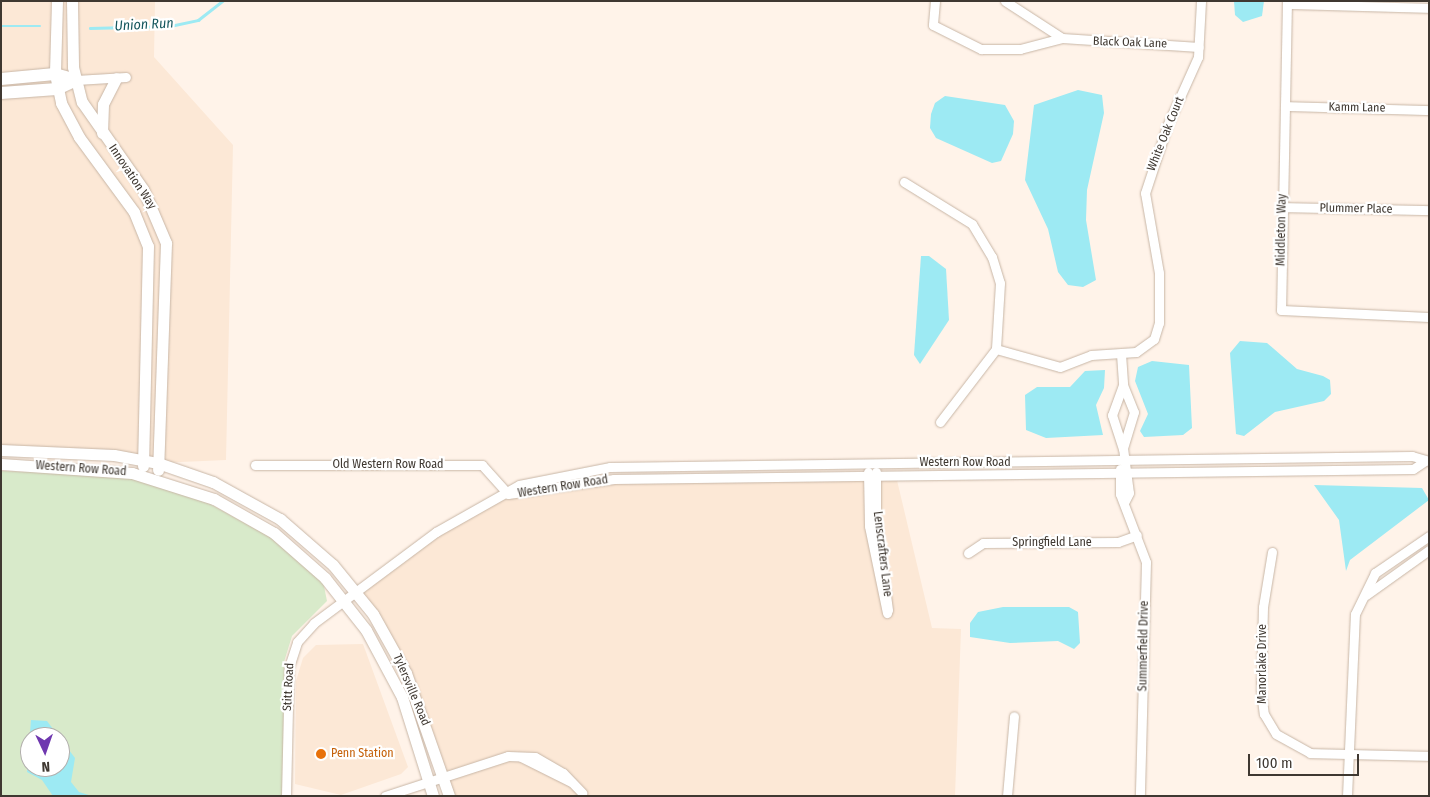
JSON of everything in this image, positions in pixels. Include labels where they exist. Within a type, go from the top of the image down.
[{"type":"highway","points":[[1,79],[55,74],[76,80]]},
{"type":"highway","points":[[1,93],[57,89],[76,80]]},
{"type":"main road","name":"Innovation Way","points":[[58,1],[55,74],[57,89],[79,137],[134,212],[148,246],[143,476]]},
{"type":"main road","name":"Innovation Way","points":[[72,1],[76,80],[82,102],[143,189],[166,243],[158,479]]},
{"type":"main road","points":[[102,133],[103,104],[121,77]]},
{"type":"main road","name":"Western Row Road","points":[[1,450],[144,460],[213,482],[280,519],[357,592]]},
{"type":"main road","name":"Western Row Road","points":[[1,464],[100,468],[158,479],[214,499],[274,533],[312,564],[344,601]]},
{"type":"main road","name":"Tylersville Road","points":[[357,592],[406,673],[449,796]]},
{"type":"main road","name":"Tylersville Road","points":[[344,601],[366,630],[402,697],[433,796]]},
{"type":"street","name":"Black Oak Lane","points":[[935,1],[933,25],[981,49],[1020,49],[1062,38],[1199,47]]},
{"type":"street","name":"Black Oak Lane","points":[[1005,1],[1062,38]]},
{"type":"street","name":"White Oak Court","points":[[996,349],[1054,367],[1091,355],[1121,354],[1146,347],[1158,329],[1159,273],[1145,193],[1199,47],[1201,1]]},
{"type":"street","points":[[1287,3],[1429,8]]},
{"type":"street","name":"Middleton Way","points":[[1287,3],[1281,310],[1428,314]]},
{"type":"street","points":[[76,80],[121,77]]},
{"type":"street","name":"Kamm Lane","points":[[1285,106],[1429,110]]},
{"type":"street","points":[[904,182],[963,216],[985,242],[1000,283],[996,349],[940,422]]},
{"type":"street","name":"Plummer Place","points":[[1283,207],[1429,210]]},
{"type":"street","points":[[1121,354],[1123,385],[1134,412],[1123,448],[1123,473]]},
{"type":"street","points":[[1123,385],[1112,415],[1123,448]]},
{"type":"street","name":"Western Row Road","points":[[344,601],[455,519],[508,494],[519,485],[610,467],[1123,462],[1412,456],[1427,462]]},
{"type":"street","name":"Western Row Road","points":[[508,494],[614,479],[1413,469],[1427,462]]},
{"type":"street","name":"Lenscrafters Lane","points":[[872,464],[869,526],[887,613],[872,476]]},
{"type":"street","name":"Old Western Row Road","points":[[255,465],[482,465],[508,494]]},
{"type":"street","name":"Summerfield Drive","points":[[1123,473],[1125,501],[1146,562],[1140,796]]},
{"type":"street","name":"Springfield Lane","points":[[968,553],[984,543],[1118,542],[1137,535]]},
{"type":"street","points":[[1347,796],[1350,642],[1362,598],[1383,566],[1429,536]]},
{"type":"street","points":[[1362,598],[1429,550]]},
{"type":"street","name":"Manorlake Drive","points":[[1272,552],[1263,607],[1264,714],[1280,738],[1299,750],[1348,754],[1429,756]]},
{"type":"street","name":"Stitt Road","points":[[286,796],[291,653],[304,633],[344,601]]},
{"type":"street","points":[[1007,796],[1014,716]]},
{"type":"street","points":[[385,796],[500,757],[521,756],[535,757],[571,782],[582,793]]},
{"type":"shaded area","points":[[1,1],[155,1],[154,57],[233,145],[226,460],[158,463],[1,450]]},
{"type":"shaded area","points":[[896,476],[932,628],[961,629],[955,796],[449,796],[419,703],[357,592],[414,548],[508,494],[587,481]]},
{"type":"shaded area","points":[[363,644],[408,767],[401,774],[341,795],[295,784],[296,681],[303,658],[316,645]]},
{"type":"green space","points":[[1,471],[103,474],[145,481],[201,499],[272,538],[323,581],[327,601],[292,636],[284,662],[284,796],[1,796]]},
{"type":"water","points":[[1234,1],[1264,1],[1262,16],[1243,22],[1235,15]]},
{"type":"water","points":[[1078,90],[1102,95],[1104,113],[1087,190],[1086,220],[1096,280],[1083,287],[1068,285],[1058,272],[1048,229],[1025,180],[1034,105]]},
{"type":"water","points":[[945,96],[1005,105],[1014,121],[1013,134],[1001,161],[992,163],[936,138],[930,128],[931,114],[935,103]]},
{"type":"water","points":[[921,256],[929,256],[946,269],[949,320],[920,364],[914,355]]},
{"type":"water","points":[[1240,341],[1267,343],[1297,369],[1323,376],[1330,380],[1331,394],[1324,401],[1275,412],[1244,436],[1236,434],[1230,353]]},
{"type":"water","points":[[1152,361],[1189,365],[1192,428],[1183,435],[1144,437],[1140,431],[1148,414],[1135,381],[1138,367]]},
{"type":"water","points":[[1105,370],[1104,388],[1096,405],[1103,435],[1046,438],[1026,430],[1025,395],[1037,387],[1070,387],[1085,371]]},
{"type":"water","points":[[1314,485],[1422,488],[1429,500],[1350,560],[1346,571],[1339,520]]},
{"type":"water","points":[[1003,607],[1069,607],[1078,612],[1080,643],[1074,649],[1058,641],[1010,643],[970,637],[970,623],[978,612]]},
{"type":"water","points":[[31,720],[47,721],[52,727],[30,727]]},
{"type":"water","points":[[70,751],[75,758],[71,782],[79,792],[92,796],[53,796],[42,780],[36,777],[70,777]]},
{"type":"waterway","name":"Union Run","points":[[90,28],[170,26],[198,20],[222,1]]},
{"type":"waterway","name":"Union Run","points":[[1,26],[40,26]]},
{"type":"place","name":"Penn Station","points":[[321,754]]}]
